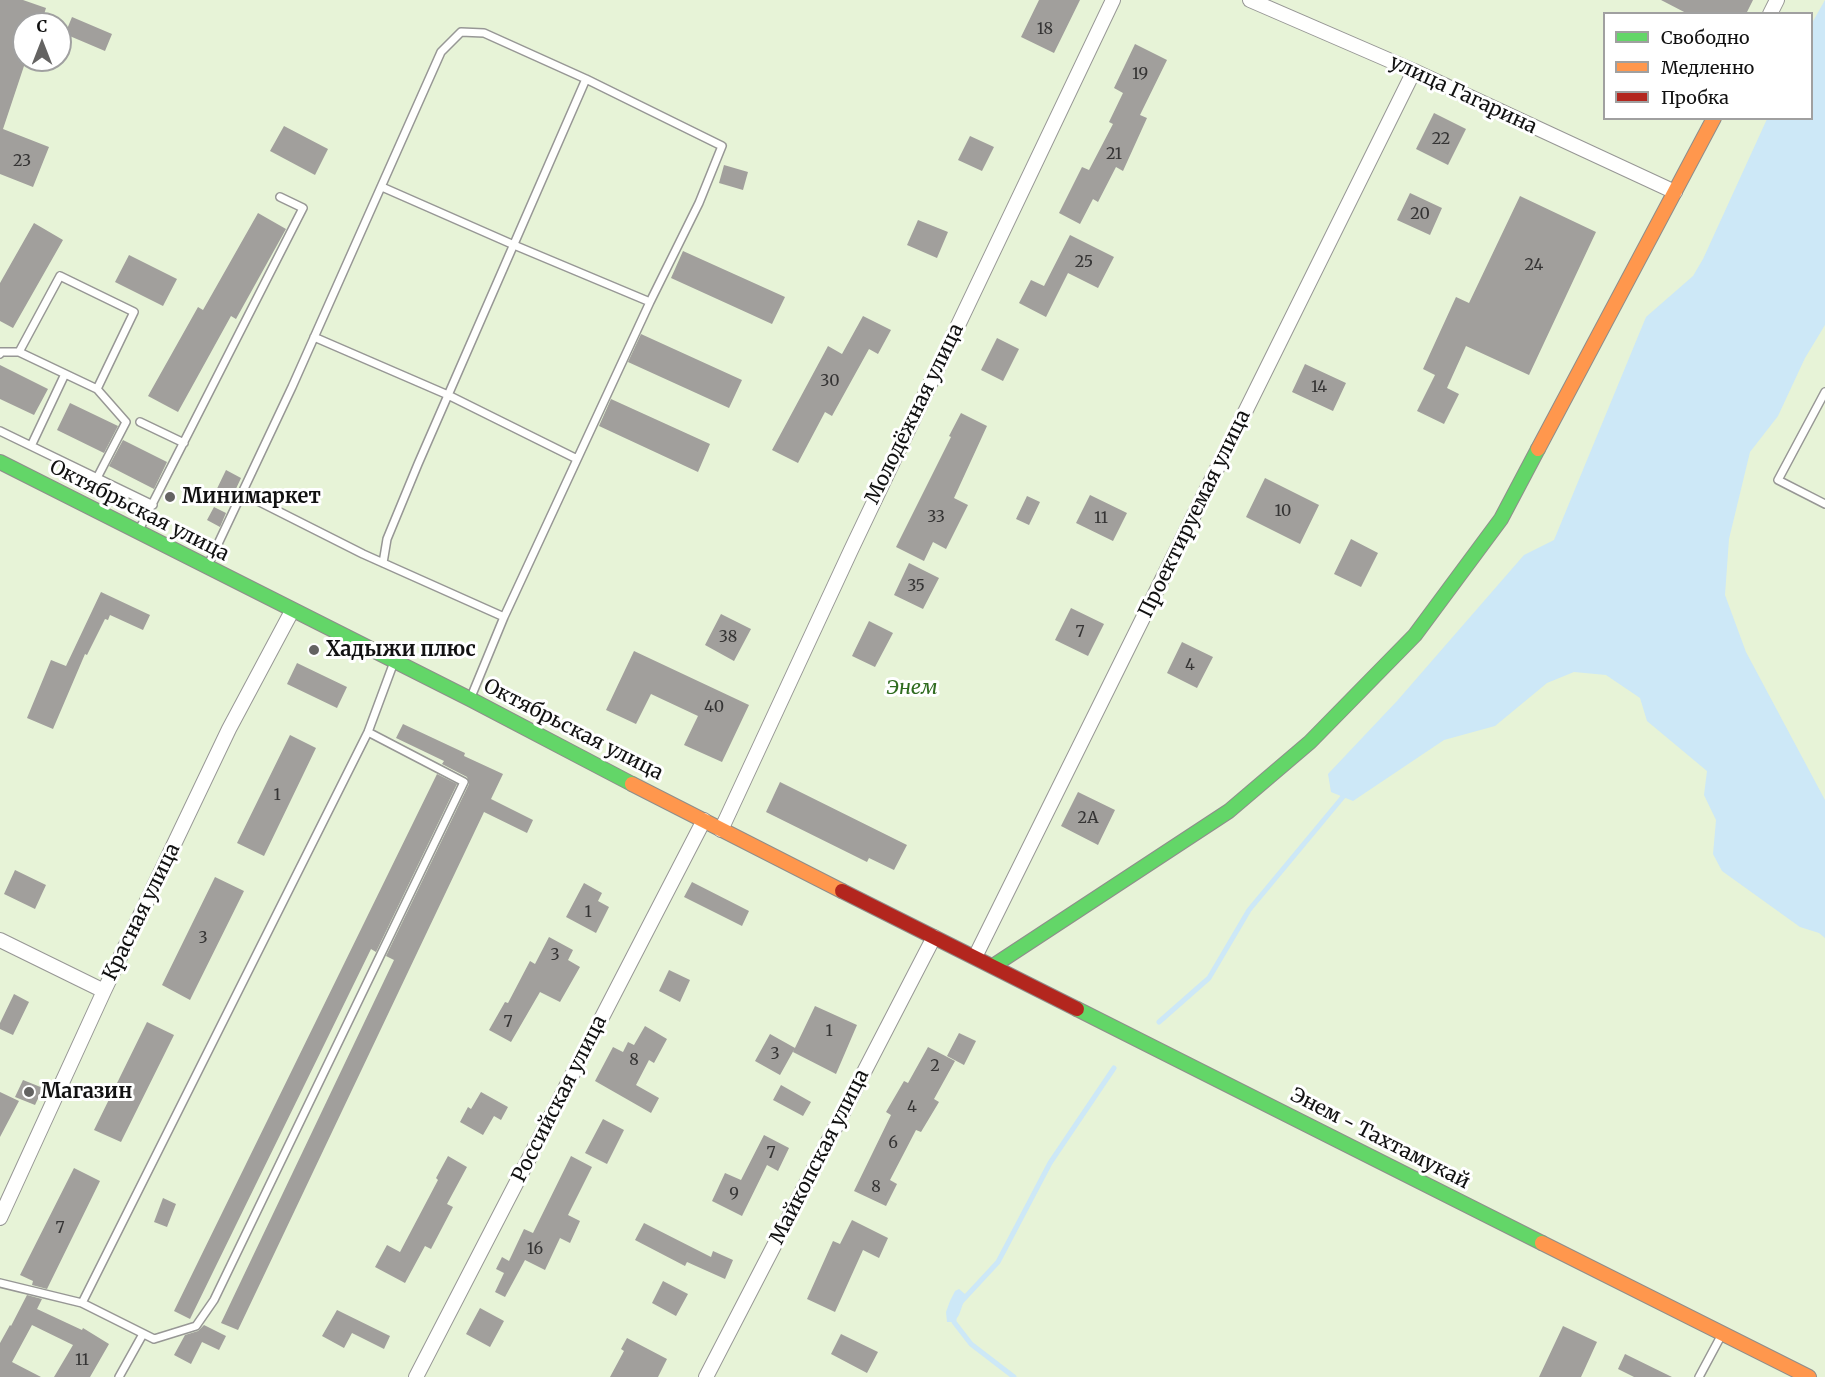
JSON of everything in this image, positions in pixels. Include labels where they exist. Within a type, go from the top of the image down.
[{"type":"main road","points":[[993,966],[1229,811],[1310,742],[1415,635],[1501,519],[1713,120]]},
{"type":"main road","name":"Октябрьская улица","points":[[0,462],[470,699],[721,830],[934,937]]},
{"type":"main road","name":"Энем - Тахтамукай","points":[[934,937],[1809,1377]]},
{"type":"street","name":"Молодёжная улица","points":[[721,830],[851,550],[1113,0]]},
{"type":"street","name":"улица Гагарина","points":[[1250,0],[1414,71],[1675,192]]},
{"type":"street","name":"Проектируемая улица","points":[[975,957],[1414,71]]},
{"type":"street","name":"Красная улица","points":[[0,1216],[229,729],[292,611]]},
{"type":"street","name":"Российская улица","points":[[416,1377],[704,820]]},
{"type":"street","name":"Майкопская улица","points":[[706,1377],[934,937]]},
{"type":"street","points":[[0,940],[104,991]]},
{"type":"lane","points":[[207,567],[314,338],[441,52],[461,32],[484,33],[586,79],[722,146],[699,203],[650,302],[504,617],[470,699]]},
{"type":"lane","points":[[383,563],[387,539],[586,79]]},
{"type":"lane","points":[[382,187],[650,302]]},
{"type":"lane","points":[[137,532],[153,505],[303,208],[280,197]]},
{"type":"lane","points":[[19,352],[60,276],[134,312],[97,390]]},
{"type":"lane","points":[[314,338],[448,395],[577,459]]},
{"type":"lane","points":[[0,354],[1,352],[19,352],[97,390],[126,422],[97,478]]},
{"type":"lane","points":[[31,446],[65,374]]},
{"type":"lane","points":[[1825,392],[1778,480],[1825,504]]},
{"type":"lane","points":[[141,422],[184,443]]},
{"type":"lane","points":[[0,431],[153,505]]},
{"type":"lane","points":[[242,493],[383,563],[504,617]]},
{"type":"lane","points":[[82,1304],[368,732],[394,661]]},
{"type":"lane","points":[[0,1283],[82,1304],[154,1339],[196,1326],[214,1300],[464,782],[368,732]]},
{"type":"lane","points":[[119,1377],[143,1334]]},
{"type":"lane","points":[[1699,1377],[1723,1334]]},
{"type":"green space","name":"Энем","points":[[0,0],[1825,0],[1825,1377],[0,1377]]},
{"type":"water","points":[[1825,0],[1825,325],[1805,358],[1778,416],[1750,452],[1729,539],[1725,595],[1746,652],[1825,800],[1825,938],[1819,933],[1800,927],[1722,871],[1713,854],[1716,820],[1704,795],[1707,771],[1647,721],[1640,698],[1606,675],[1574,672],[1547,683],[1495,726],[1444,740],[1353,801],[1331,792],[1328,774],[1397,701],[1524,555],[1554,540],[1646,317],[1693,276],[1767,120],[1813,120],[1813,21]]},
{"type":"water","points":[[959,1289],[966,1295],[959,1315],[954,1322],[947,1322],[946,1312],[950,1301],[955,1291]]},
{"type":"building","points":[[0,0],[23,0],[46,8],[45,12],[12,12],[12,72],[22,72],[3,129],[49,147],[33,187],[0,174]]},
{"type":"building","points":[[1039,0],[1080,0],[1054,53],[1021,37]]},
{"type":"building","points":[[1661,0],[1753,0],[1747,12],[1684,12]]},
{"type":"building","points":[[72,17],[112,34],[105,51],[72,37]]},
{"type":"building","points":[[1135,44],[1167,60],[1140,115],[1147,118],[1123,171],[1116,167],[1098,202],[1093,199],[1080,224],[1059,213],[1082,167],[1089,170],[1113,124],[1109,122],[1123,93],[1114,88]]},
{"type":"building","points":[[1434,113],[1466,129],[1448,165],[1416,149]]},
{"type":"building","points":[[284,126],[328,149],[315,175],[270,151]]},
{"type":"building","points":[[970,136],[994,147],[982,171],[958,160]]},
{"type":"building","points":[[724,165],[748,172],[743,190],[719,183]]},
{"type":"building","points":[[1410,193],[1442,208],[1430,235],[1397,220]]},
{"type":"building","points":[[1520,196],[1596,232],[1529,375],[1466,346],[1447,388],[1459,394],[1444,424],[1417,411],[1435,375],[1423,369],[1456,297],[1469,303]]},
{"type":"building","points":[[258,213],[286,229],[236,319],[231,316],[178,412],[148,396],[198,307],[203,310]]},
{"type":"building","points":[[918,220],[948,232],[937,258],[907,245]]},
{"type":"building","points":[[34,223],[63,240],[13,328],[0,321],[0,283]]},
{"type":"building","points":[[1070,235],[1114,257],[1098,288],[1068,273],[1046,317],[1019,303],[1031,280],[1044,286]]},
{"type":"building","points":[[683,251],[785,297],[772,324],[671,278]]},
{"type":"building","points":[[129,255],[177,279],[163,306],[115,282]]},
{"type":"building","points":[[863,316],[891,330],[878,354],[869,349],[832,416],[825,412],[798,463],[772,450],[828,346],[842,354]]},
{"type":"building","points":[[641,334],[742,380],[729,408],[628,362]]},
{"type":"building","points":[[997,338],[1019,349],[1003,381],[981,370]]},
{"type":"building","points":[[1305,364],[1346,383],[1333,411],[1292,392]]},
{"type":"building","points":[[0,365],[48,389],[34,415],[0,399]]},
{"type":"building","points":[[611,399],[710,444],[698,472],[599,426]]},
{"type":"building","points":[[70,403],[118,426],[104,453],[57,430]]},
{"type":"building","points":[[961,413],[987,426],[954,498],[968,505],[946,549],[933,542],[924,561],[896,547]]},
{"type":"building","points":[[123,440],[167,462],[154,489],[109,466]]},
{"type":"building","points":[[226,470],[241,478],[228,506],[212,499]]},
{"type":"building","points":[[1265,478],[1319,505],[1300,544],[1246,517]]},
{"type":"building","points":[[1090,495],[1127,513],[1113,541],[1076,523]]},
{"type":"building","points":[[1027,496],[1040,502],[1029,525],[1016,519]]},
{"type":"building","points":[[214,507],[226,513],[220,527],[207,520]]},
{"type":"building","points":[[1351,539],[1378,553],[1361,587],[1334,574]]},
{"type":"building","points":[[909,563],[939,578],[923,609],[894,595]]},
{"type":"building","points":[[101,592],[150,615],[143,630],[110,615],[108,620],[105,619],[87,655],[85,654],[53,729],[27,718],[51,660],[66,666]]},
{"type":"building","points":[[1071,608],[1104,624],[1088,656],[1055,640]]},
{"type":"building","points":[[721,614],[751,629],[734,661],[705,645]]},
{"type":"building","points":[[869,621],[893,633],[875,667],[852,656]]},
{"type":"building","points":[[1182,642],[1213,657],[1197,688],[1167,673]]},
{"type":"building","points":[[634,651],[749,705],[722,762],[684,745],[698,716],[651,694],[636,724],[606,710]]},
{"type":"building","points":[[297,663],[347,687],[337,708],[287,684]]},
{"type":"building","points":[[403,724],[503,774],[491,799],[533,820],[527,833],[484,812],[238,1330],[221,1323],[394,960],[386,956],[469,784],[467,777],[442,764],[444,761],[396,738]]},
{"type":"building","points":[[290,735],[316,748],[264,856],[237,843]]},
{"type":"building","points":[[437,774],[457,784],[376,952],[371,949],[190,1319],[174,1311]]},
{"type":"building","points":[[780,782],[907,845],[894,870],[869,858],[867,862],[766,812]]},
{"type":"building","points":[[1078,792],[1115,810],[1098,845],[1061,826]]},
{"type":"building","points":[[15,870],[46,885],[35,909],[4,894]]},
{"type":"building","points":[[215,877],[244,891],[190,1000],[162,985]]},
{"type":"building","points":[[692,882],[749,911],[742,926],[684,897]]},
{"type":"building","points":[[584,883],[602,893],[598,901],[609,907],[596,933],[566,917]]},
{"type":"building","points":[[549,937],[573,950],[568,960],[580,967],[560,1002],[540,992],[511,1042],[489,1030],[505,1002],[508,1003],[530,961],[535,964]]},
{"type":"building","points":[[669,970],[690,980],[680,1002],[659,991]]},
{"type":"building","points":[[14,994],[29,1002],[13,1035],[0,1029],[0,1023]]},
{"type":"building","points":[[815,1006],[857,1025],[836,1074],[793,1052]]},
{"type":"building","points":[[147,1022],[174,1035],[121,1142],[94,1130]]},
{"type":"building","points":[[645,1026],[667,1039],[654,1063],[649,1060],[636,1085],[659,1098],[651,1113],[595,1081],[613,1047],[623,1052],[628,1042],[634,1045]]},
{"type":"building","points":[[959,1033],[976,1041],[964,1065],[947,1056]]},
{"type":"building","points":[[770,1034],[795,1048],[780,1075],[755,1061]]},
{"type":"building","points":[[928,1047],[955,1061],[934,1099],[939,1102],[921,1132],[916,1130],[890,1180],[897,1184],[886,1206],[854,1191],[891,1115],[886,1112],[904,1081],[908,1083]]},
{"type":"building","name":"Магазин","points":[[23,1080],[43,1088],[35,1105],[15,1097]]},
{"type":"building","points":[[781,1085],[811,1102],[803,1116],[773,1100]]},
{"type":"building","points":[[0,1092],[19,1101],[0,1137]]},
{"type":"building","points":[[481,1092],[508,1107],[501,1120],[494,1116],[483,1135],[460,1122],[468,1107],[471,1109]]},
{"type":"building","points":[[603,1119],[624,1130],[607,1164],[585,1153]]},
{"type":"building","points":[[764,1135],[789,1148],[778,1171],[767,1165],[742,1216],[712,1201],[725,1173],[741,1180]]},
{"type":"building","points":[[448,1156],[467,1167],[447,1204],[453,1207],[431,1249],[425,1246],[405,1283],[375,1267],[387,1245],[400,1252]]},
{"type":"building","points":[[571,1156],[592,1167],[568,1215],[580,1221],[570,1243],[560,1238],[545,1270],[525,1260],[505,1297],[495,1292],[504,1273],[496,1269],[502,1257],[509,1261],[524,1229],[533,1233]]},
{"type":"building","points":[[74,1168],[100,1181],[47,1289],[32,1285],[33,1281],[20,1275]]},
{"type":"building","points":[[163,1198],[176,1204],[167,1227],[154,1222]]},
{"type":"building","points":[[852,1220],[888,1238],[879,1258],[863,1250],[835,1312],[807,1299],[833,1241],[840,1244]]},
{"type":"building","points":[[644,1223],[711,1257],[713,1251],[733,1260],[725,1279],[687,1262],[685,1266],[635,1240]]},
{"type":"building","points":[[663,1281],[688,1294],[676,1316],[652,1303]]},
{"type":"building","points":[[27,1295],[42,1299],[37,1309],[82,1330],[83,1328],[109,1344],[90,1377],[54,1377],[73,1345],[32,1325],[12,1362],[41,1377],[0,1377],[0,1343]]},
{"type":"building","points":[[480,1308],[504,1321],[490,1347],[466,1334]]},
{"type":"building","points":[[337,1310],[390,1336],[384,1349],[352,1333],[344,1348],[322,1336]]},
{"type":"building","points":[[204,1325],[226,1336],[219,1350],[202,1342],[191,1364],[174,1355],[185,1335],[198,1331]]},
{"type":"building","points":[[1563,1326],[1597,1342],[1581,1377],[1539,1377]]},
{"type":"building","points":[[841,1334],[878,1352],[867,1373],[831,1354]]},
{"type":"building","points":[[627,1338],[667,1359],[658,1377],[610,1377],[624,1351],[621,1349]]},
{"type":"building","points":[[1625,1354],[1672,1377],[1634,1377],[1618,1369]]},
{"type":"waterway","points":[[1159,1022],[1209,978],[1249,910],[1347,792]]},
{"type":"waterway","points":[[960,1303],[998,1262],[1050,1163],[1114,1068]]},
{"type":"waterway","points":[[954,1316],[954,1322],[971,1344],[1014,1377]]},
{"type":"traffic: fast","points":[[993,966],[1229,811],[1310,742],[1415,635],[1501,519],[1538,449]]},
{"type":"traffic: fast","points":[[0,462],[470,699],[632,784]]},
{"type":"traffic: fast","points":[[1077,1009],[1542,1243]]},
{"type":"traffic: slow","points":[[1538,449],[1713,120]]},
{"type":"traffic: slow","points":[[632,784],[842,891]]},
{"type":"traffic: slow","points":[[1542,1243],[1809,1377]]},
{"type":"traffic: jam","points":[[842,891],[1077,1009]]},
{"type":"place","name":"Минимаркет","points":[[170,497]]},
{"type":"place","name":"Хадыжи плюс","points":[[314,650]]},
{"type":"place","name":"Магазин","points":[[29,1092]]}]
